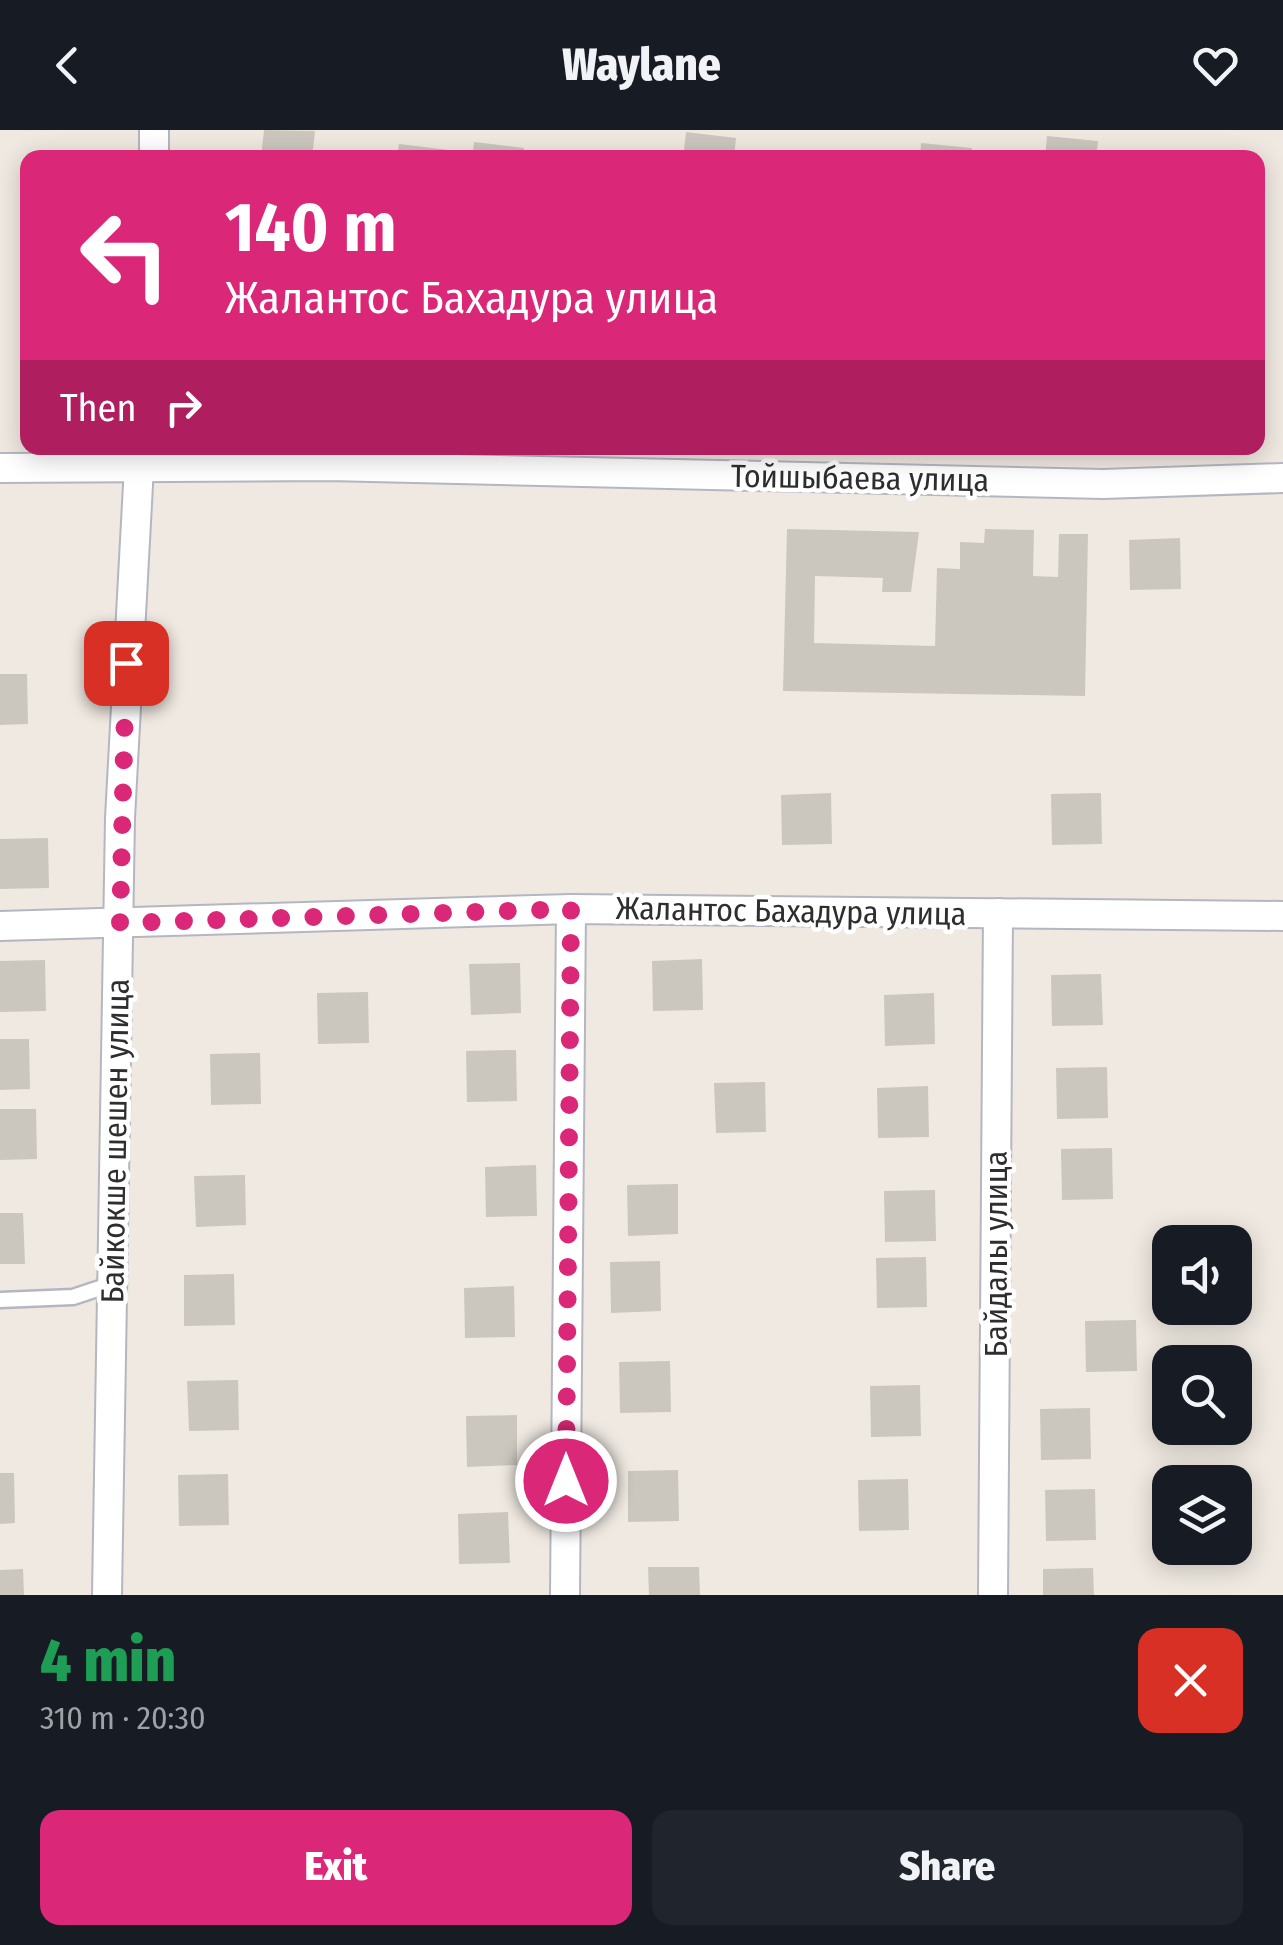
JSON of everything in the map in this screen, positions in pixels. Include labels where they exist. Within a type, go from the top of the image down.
[{"type":"street","name":"Тойшыбаева улица","points":[[0,468],[139,458],[1103,484],[1283,478]]},
{"type":"street","name":"Байкокше шешен улица","points":[[107,1595],[123,702],[139,458]]},
{"type":"street","name":"Жалантос Бахадура улица","points":[[0,926],[571,909],[1283,916]]},
{"type":"street","points":[[566,1595],[571,909]]},
{"type":"street","name":"Байдалы улица","points":[[994,1595],[998,913]]},
{"type":"lane","points":[[0,1300],[74,1297],[112,1284]]},
{"type":"building","points":[[264,130],[315,131],[313,150],[262,150]]},
{"type":"building","points":[[686,132],[736,138],[735,150],[684,150]]},
{"type":"building","points":[[1047,136],[1098,141],[1097,150],[1046,150]]},
{"type":"building","points":[[474,142],[524,148],[524,150],[473,150]]},
{"type":"building","points":[[921,143],[972,148],[972,150],[921,150]]},
{"type":"building","points":[[399,144],[449,150],[398,150]]},
{"type":"building","points":[[787,529],[919,532],[911,592],[882,592],[883,578],[815,576],[814,643],[935,646],[937,568],[960,569],[960,542],[984,543],[985,529],[1034,530],[1033,576],[1058,577],[1059,534],[1088,534],[1085,696],[783,691]]},
{"type":"building","points":[[1180,538],[1181,589],[1130,590],[1129,540]]},
{"type":"building","points":[[0,674],[27,674],[28,724],[0,725]]},
{"type":"building","points":[[831,793],[832,844],[782,845],[781,795]]},
{"type":"building","points":[[1101,793],[1102,844],[1052,845],[1051,794]]},
{"type":"building","points":[[48,838],[49,888],[0,889],[0,839]]},
{"type":"building","points":[[702,959],[703,1010],[653,1011],[652,961]]},
{"type":"building","points":[[45,960],[46,1011],[0,1012],[0,961]]},
{"type":"building","points":[[520,963],[521,1013],[471,1015],[469,964]]},
{"type":"building","points":[[1101,974],[1103,1025],[1052,1026],[1051,975]]},
{"type":"building","points":[[368,992],[369,1043],[318,1044],[317,993]]},
{"type":"building","points":[[934,993],[935,1044],[885,1046],[884,995]]},
{"type":"building","points":[[0,1039],[29,1039],[30,1089],[0,1090]]},
{"type":"building","points":[[516,1050],[517,1101],[467,1102],[466,1051]]},
{"type":"building","points":[[260,1053],[261,1104],[211,1105],[210,1054]]},
{"type":"building","points":[[1107,1067],[1108,1118],[1057,1119],[1056,1068]]},
{"type":"building","points":[[765,1082],[766,1132],[716,1133],[714,1083]]},
{"type":"building","points":[[928,1086],[929,1137],[878,1138],[877,1088]]},
{"type":"building","points":[[0,1109],[36,1109],[37,1159],[0,1160]]},
{"type":"building","points":[[1112,1148],[1113,1199],[1062,1200],[1061,1149]]},
{"type":"building","points":[[536,1165],[537,1216],[486,1217],[485,1167]]},
{"type":"building","points":[[245,1175],[246,1225],[196,1227],[194,1176]]},
{"type":"building","points":[[678,1184],[678,1234],[628,1236],[627,1185]]},
{"type":"building","points":[[935,1190],[936,1241],[885,1242],[884,1191]]},
{"type":"building","points":[[0,1213],[23,1213],[25,1264],[0,1264]]},
{"type":"building","points":[[926,1257],[927,1307],[877,1308],[876,1258]]},
{"type":"building","points":[[660,1261],[661,1311],[611,1313],[610,1262]]},
{"type":"building","points":[[234,1274],[235,1325],[184,1326],[184,1275]]},
{"type":"building","points":[[514,1286],[515,1337],[465,1338],[464,1288]]},
{"type":"building","points":[[1136,1320],[1137,1371],[1086,1372],[1085,1321]]},
{"type":"building","points":[[670,1361],[671,1412],[620,1413],[619,1362]]},
{"type":"building","points":[[238,1380],[239,1430],[189,1431],[187,1381]]},
{"type":"building","points":[[920,1385],[921,1436],[871,1437],[870,1386]]},
{"type":"building","points":[[1090,1408],[1091,1459],[1041,1460],[1040,1409]]},
{"type":"building","points":[[517,1415],[517,1465],[467,1467],[466,1416]]},
{"type":"building","points":[[678,1470],[679,1521],[628,1522],[628,1471]]},
{"type":"building","points":[[0,1473],[14,1473],[15,1523],[0,1524]]},
{"type":"building","points":[[228,1474],[229,1525],[179,1526],[178,1475]]},
{"type":"building","points":[[908,1479],[909,1530],[859,1531],[858,1480]]},
{"type":"building","points":[[1095,1489],[1096,1540],[1046,1541],[1045,1490]]},
{"type":"building","points":[[508,1512],[510,1563],[459,1564],[458,1514]]},
{"type":"building","points":[[648,1567],[699,1567],[700,1595],[649,1595]]},
{"type":"building","points":[[1093,1568],[1094,1595],[1043,1595],[1043,1569]]},
{"type":"building","points":[[23,1569],[24,1595],[0,1595],[0,1570]]},
{"type":"route","points":[[126,663],[120,923],[571,909],[566,1481]]}]
